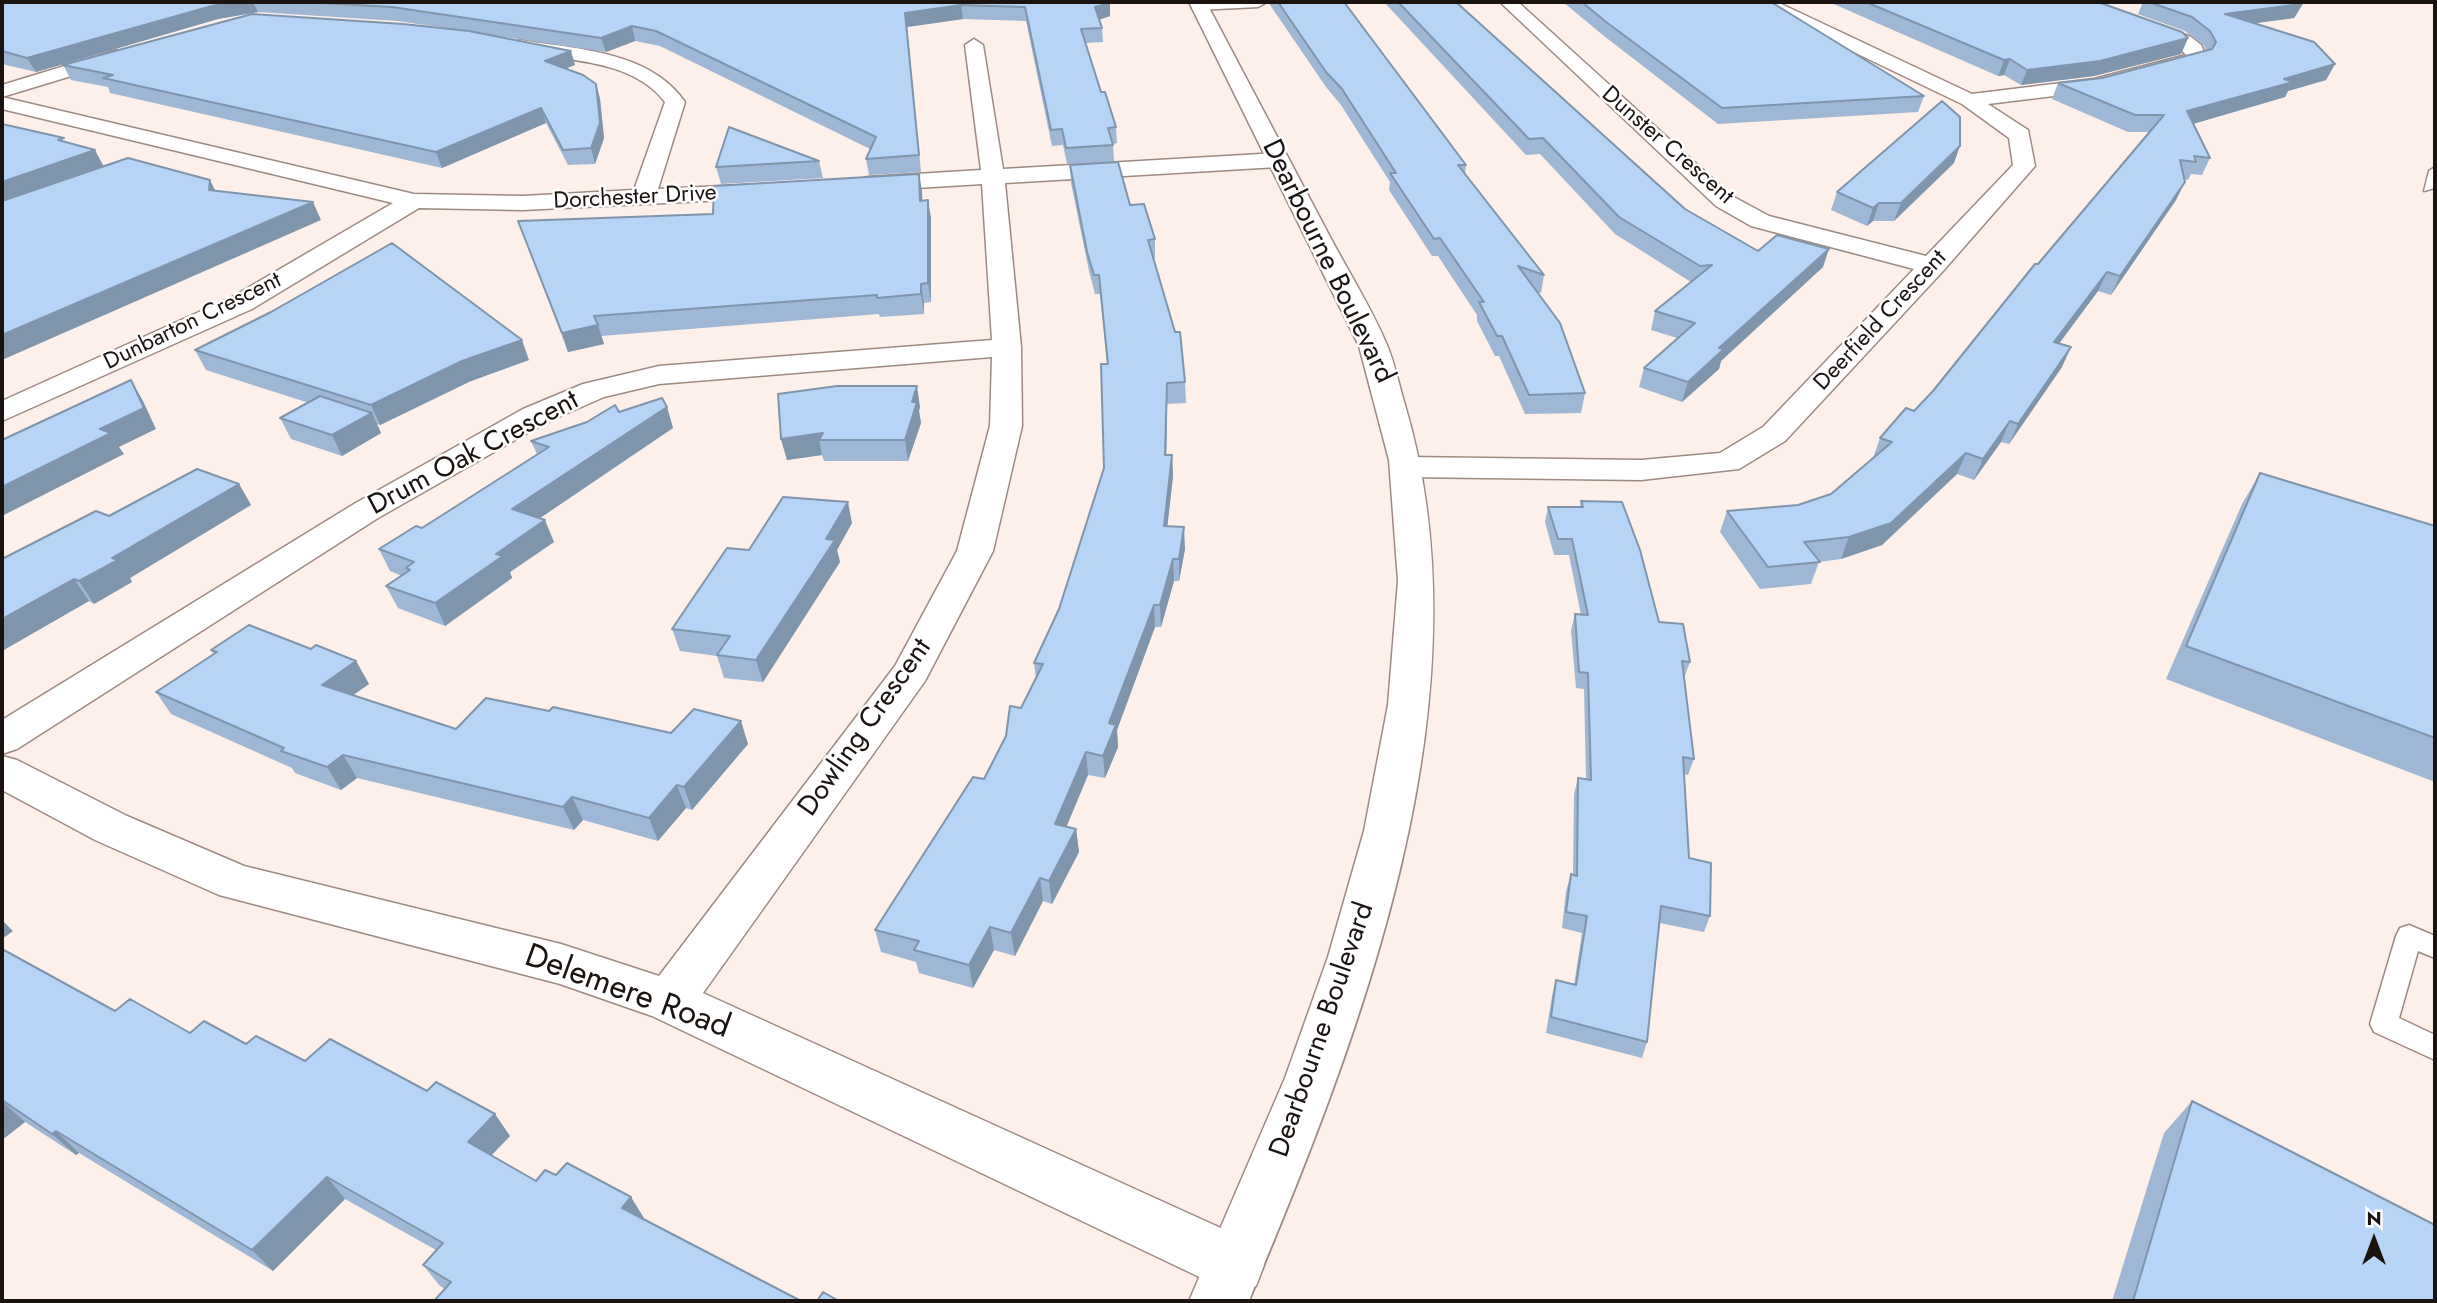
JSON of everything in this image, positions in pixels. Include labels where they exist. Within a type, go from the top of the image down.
[{"type":"street","points":[[1198,3],[1258,2]]},
{"type":"street","name":"Dunster Crescent","points":[[1508,2],[1724,201],[1760,221],[1934,266]]},
{"type":"street","name":"Deerfield Crescent","points":[[1408,467],[1641,470],[1728,462],[1774,434],[1934,266],[2024,166],[2020,135],[1969,100],[1764,2]]},
{"type":"street","points":[[1969,100],[2095,85],[2197,58],[2194,49],[2184,41],[2079,2]]},
{"type":"street","name":"Dearbourne Boulevard","points":[[1198,3],[1373,345],[1387,380],[1408,467],[1415,533],[1415,593],[1409,688],[1393,801],[1356,951],[1275,1172],[1227,1283]]},
{"type":"street","points":[[2103,11],[2145,5]]},
{"type":"street","points":[[506,44],[593,58],[622,67],[663,86],[675,103],[643,199]]},
{"type":"street","name":"Dowling Crescent","points":[[669,1000],[911,672],[975,551],[1006,426],[1007,347],[993,176],[974,45]]},
{"type":"street","points":[[2,90],[140,49]]},
{"type":"street","name":"Dorchester Drive","points":[[2,103],[414,201],[523,203],[643,199],[791,189]]},
{"type":"street","points":[[145,162],[188,146]]},
{"type":"street","points":[[845,186],[1278,160]]},
{"type":"street","name":"Dunbarton Crescent","points":[[2,412],[242,303],[414,201]]},
{"type":"street","name":"Drum Oak Crescent","points":[[2,739],[366,511],[534,416],[594,390],[659,375],[1007,347]]},
{"type":"street","name":"Delemere Road","points":[[2,771],[111,828],[235,883],[561,964],[669,1000],[1227,1283]]},
{"type":"lane","points":[[2430,188],[2435,171]]},
{"type":"lane","points":[[2435,947],[2409,936],[2384,1024],[2435,1048]]},
{"type":"building","points":[[2,2],[234,2],[27,58],[2,51]]},
{"type":"building","points":[[305,2],[1109,2],[1095,7],[1102,28],[1081,29],[1101,92],[1105,92],[1116,127],[1108,128],[1113,145],[1066,148],[1062,129],[1051,130],[1025,7],[961,5],[905,13],[919,155],[866,159],[876,137],[656,31],[632,26],[601,38],[392,7]]},
{"type":"building","points":[[1278,2],[1344,2],[1466,165],[1458,165],[1544,275],[1518,266],[1560,323],[1585,393],[1529,395],[1502,336],[1497,336],[1479,302],[1484,302],[1440,238],[1434,239],[1390,173],[1396,173],[1342,89],[1326,72]]},
{"type":"building","points":[[1398,2],[1456,2],[1685,209],[1758,251],[1777,235],[1829,249],[1719,348],[1724,349],[1688,382],[1644,368],[1695,323],[1655,311],[1712,265],[1700,266],[1619,217],[1543,138],[1529,139]]},
{"type":"building","points":[[1582,2],[1771,2],[1924,96],[1722,108]]},
{"type":"building","points":[[1866,2],[2098,2],[2182,32],[2188,38],[2100,61],[2027,70],[2010,59],[2004,60]]},
{"type":"building","points":[[2149,2],[2302,2],[2225,14],[2314,42],[2335,64],[2284,79],[2293,82],[2187,111],[2210,158],[2194,156],[2196,162],[2180,160],[2185,182],[2120,276],[2107,272],[2054,342],[2071,347],[2018,424],[2010,421],[1983,459],[1966,453],[1891,523],[1849,537],[1804,542],[1820,562],[1768,567],[1727,511],[1798,505],[1831,494],[1892,442],[1880,438],[1906,408],[1914,411],[1933,391],[2035,264],[2038,264],[2164,115],[2135,115],[2058,83],[2102,78],[2212,49],[2216,42],[2210,31],[2192,17]]},
{"type":"building","points":[[252,14],[469,31],[571,51],[545,61],[583,75],[596,84],[600,123],[591,148],[563,150],[541,108],[436,152],[103,78],[113,75],[63,65]]},
{"type":"building","points":[[1942,101],[1960,117],[1960,146],[1901,203],[1879,203],[1873,208],[1837,192]]},
{"type":"building","points":[[2,124],[64,138],[58,140],[95,150],[2,182]]},
{"type":"building","points":[[729,127],[819,161],[716,167]]},
{"type":"building","points":[[128,158],[210,180],[209,190],[313,202],[2,335],[2,201]]},
{"type":"building","points":[[1118,162],[1130,205],[1144,204],[1155,239],[1148,240],[1175,332],[1180,332],[1185,382],[1167,383],[1165,455],[1172,455],[1164,526],[1184,527],[1179,559],[1173,559],[1160,605],[1154,605],[1109,723],[1116,725],[1103,756],[1086,752],[1055,824],[1076,829],[1049,881],[1040,878],[1011,933],[990,927],[969,965],[914,950],[919,941],[875,930],[973,777],[984,779],[1006,736],[1010,706],[1021,708],[1043,664],[1034,663],[1059,609],[1104,468],[1101,364],[1108,364],[1099,275],[1094,275],[1087,252],[1070,165]]},
{"type":"building","points":[[919,174],[920,201],[928,200],[928,283],[921,284],[921,294],[594,316],[598,325],[562,333],[518,221],[713,214],[714,186]]},
{"type":"building","points":[[392,243],[522,340],[462,361],[371,405],[195,350],[271,312]]},
{"type":"building","points":[[131,380],[144,408],[100,429],[111,433],[2,487],[2,440]]},
{"type":"building","points":[[837,386],[917,386],[912,402],[917,402],[905,440],[819,440],[823,433],[781,439],[778,394]]},
{"type":"building","points":[[320,396],[372,413],[332,435],[280,418]]},
{"type":"building","points":[[662,398],[667,407],[512,509],[545,520],[496,554],[503,556],[435,603],[386,586],[410,570],[406,568],[414,562],[379,549],[416,526],[422,528],[549,447],[531,441],[587,422],[615,405],[619,412]]},
{"type":"building","points":[[197,469],[239,484],[112,558],[118,560],[79,581],[74,579],[2,619],[2,559],[96,511],[109,516]]},
{"type":"building","points":[[2260,473],[2435,526],[2435,738],[2186,646]]},
{"type":"building","points":[[783,497],[848,502],[826,539],[835,540],[756,660],[717,655],[730,636],[672,629],[727,548],[749,550]]},
{"type":"building","points":[[1581,501],[1622,502],[1640,550],[1659,622],[1683,624],[1690,662],[1682,661],[1694,759],[1683,757],[1689,858],[1711,863],[1710,916],[1661,906],[1647,1042],[1551,1017],[1556,980],[1576,985],[1587,916],[1566,912],[1571,874],[1577,876],[1578,778],[1591,780],[1588,673],[1579,672],[1575,614],[1588,615],[1572,539],[1558,539],[1548,507],[1583,507]]},
{"type":"building","points":[[249,625],[311,649],[316,645],[356,661],[322,685],[456,729],[486,698],[549,711],[553,707],[671,733],[694,709],[741,721],[684,787],[677,785],[649,818],[572,797],[563,807],[343,755],[327,767],[281,751],[284,748],[156,692],[217,652],[211,650]]},
{"type":"building","points":[[2,949],[115,1011],[130,999],[190,1033],[204,1021],[246,1044],[256,1036],[305,1061],[330,1039],[427,1091],[436,1082],[495,1114],[468,1142],[536,1181],[545,1170],[556,1175],[567,1163],[631,1197],[622,1208],[801,1301],[434,1301],[451,1282],[423,1265],[443,1243],[327,1177],[252,1250],[56,1131],[52,1134],[2,1100]]},
{"type":"building","points":[[2192,1101],[2435,1225],[2435,1301],[2133,1301]]},
{"type":"building","points":[[823,1292],[839,1301],[817,1301]]}]
